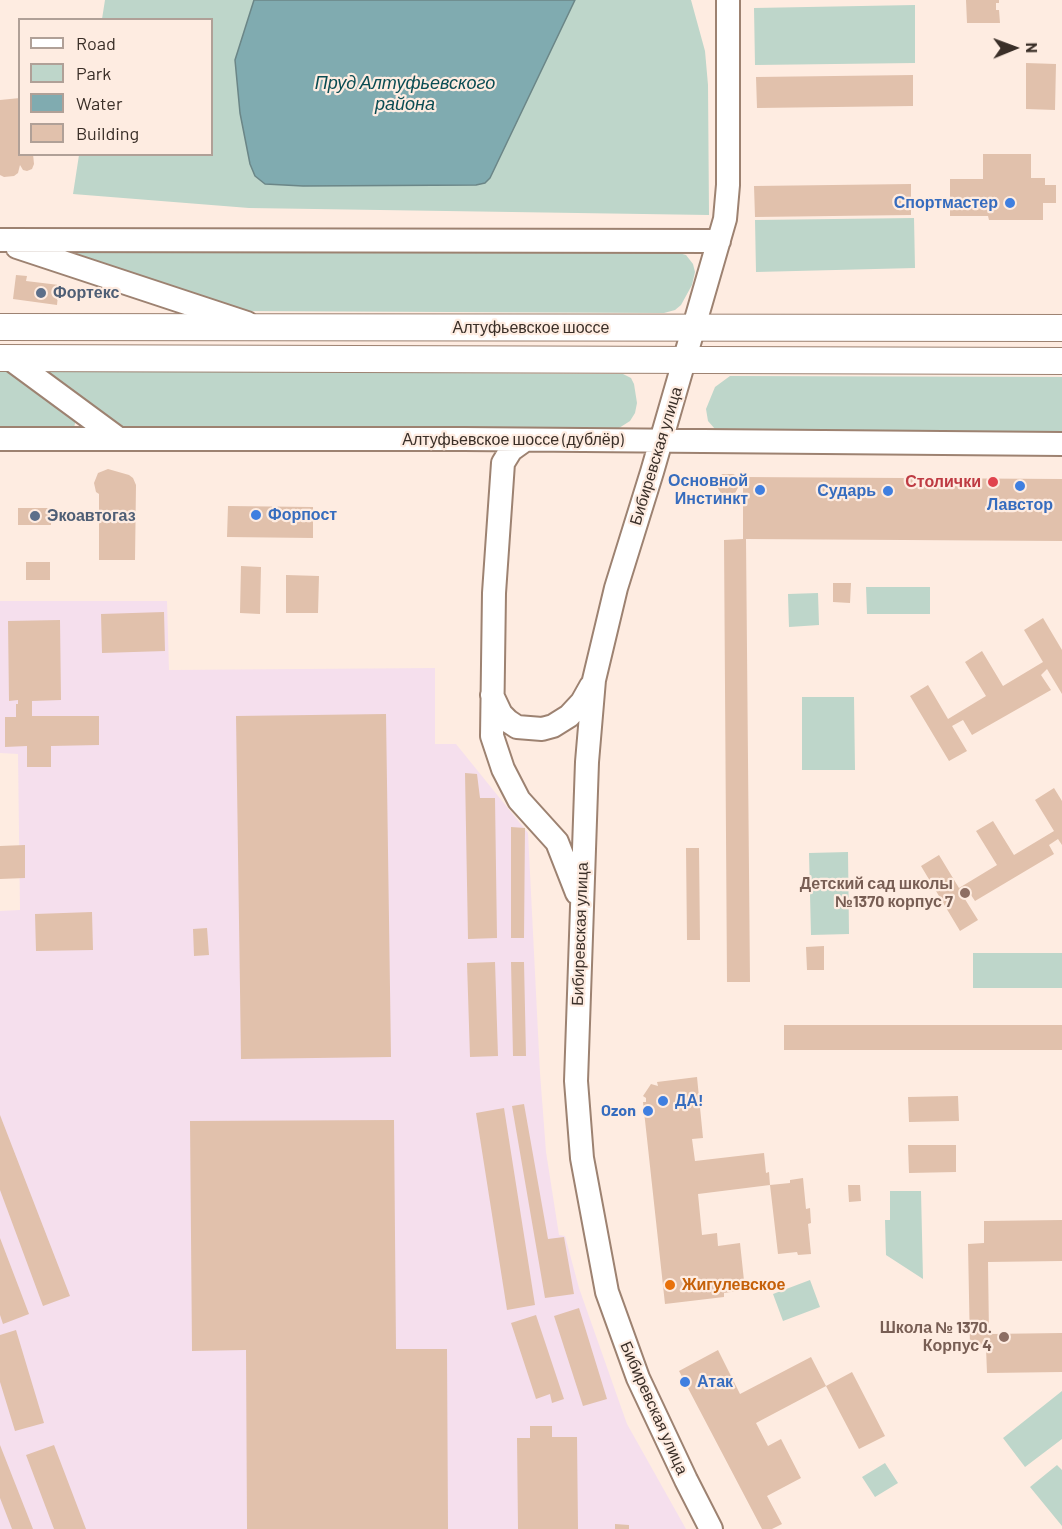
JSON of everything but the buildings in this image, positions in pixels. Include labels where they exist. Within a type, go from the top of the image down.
[{"type":"main road","points":[[717,0],[723,22],[728,69]]},
{"type":"main road","points":[[728,0],[728,69]]},
{"type":"main road","name":"Бибиревская улица","points":[[711,1529],[638,1378],[607,1292],[584,1175],[576,1081],[587,762],[594,680],[616,588],[725,219],[728,69]]},
{"type":"main road","points":[[0,241],[58,250],[719,241]]},
{"type":"main road","points":[[58,250],[224,316],[273,327]]},
{"type":"main road","name":"Алтуфьевское шоссе","points":[[0,327],[1062,328]]},
{"type":"main road","points":[[4,358],[119,439]]},
{"type":"main road","name":"Алтуфьевское шоссе","points":[[4,358],[1062,361]]},
{"type":"main road","name":"Алтуфьевское шоссе (дублёр)","points":[[0,439],[464,439],[1062,444]]},
{"type":"main road","points":[[464,439],[480,448],[491,464],[499,495]]},
{"type":"main road","points":[[525,440],[511,450],[503,464],[499,495],[491,694],[492,736],[503,769],[519,800],[557,842],[581,903]]},
{"type":"main road","points":[[491,694],[501,714],[508,721],[517,727],[542,729],[553,726],[569,716],[582,702],[594,680]]},
{"type":"shaded area","points":[[0,601],[167,601],[169,670],[435,668],[435,744],[456,744],[528,833],[546,1152],[559,1235],[565,1236],[579,1288],[627,1424],[686,1529],[0,1529],[0,911],[20,910],[18,754],[0,753]]},
{"type":"green space","points":[[105,0],[691,0],[705,51],[708,85],[709,215],[249,208],[73,194],[79,156],[213,156],[213,18],[102,18]]},
{"type":"green space","points":[[915,5],[915,63],[755,65],[754,8]]},
{"type":"green space","points":[[914,218],[915,268],[756,272],[755,220]]},
{"type":"green space","points":[[664,249],[686,255],[693,264],[695,272],[692,285],[681,305],[675,310],[664,313],[234,311],[71,255],[83,252]]},
{"type":"green space","points":[[0,371],[10,372],[76,419],[74,428],[0,428]]},
{"type":"green space","points":[[40,371],[623,374],[631,378],[634,384],[637,403],[630,421],[619,428],[123,429]]},
{"type":"green space","points":[[730,376],[1062,377],[1062,432],[715,429],[708,421],[706,409],[715,387]]},
{"type":"green space","points":[[866,587],[930,587],[930,614],[867,614]]},
{"type":"green space","points":[[818,593],[819,625],[789,627],[788,594]]},
{"type":"green space","points":[[802,697],[854,697],[855,770],[802,770]]},
{"type":"green space","points":[[848,852],[849,934],[811,935],[809,853]]},
{"type":"green space","points":[[973,953],[1062,953],[1062,988],[973,988]]},
{"type":"green space","points":[[890,1191],[921,1191],[923,1279],[886,1255],[885,1220],[890,1220]]},
{"type":"green space","points":[[810,1280],[820,1307],[783,1321],[773,1294]]},
{"type":"green space","points":[[1062,1391],[1062,1439],[1025,1467],[1003,1438]]},
{"type":"green space","points":[[885,1463],[898,1483],[875,1497],[862,1477]]},
{"type":"green space","points":[[1057,1465],[1062,1470],[1062,1526],[1030,1487]]},
{"type":"water","name":"Пруд Алтуфьевского района","points":[[254,0],[575,0],[490,178],[485,183],[476,185],[303,186],[265,184],[255,176],[250,164],[240,113],[235,60]]},
{"type":"place","name":"Спортмастер","points":[[1010,203]]},
{"type":"place","name":"Фортекс","points":[[41,293]]},
{"type":"place","name":"Столички","points":[[993,482]]},
{"type":"place","name":"Лавстор","points":[[1020,486]]},
{"type":"place","name":"Основной Инстинкт","points":[[760,490]]},
{"type":"place","name":"Сударь","points":[[888,491]]},
{"type":"place","name":"Форпост","points":[[256,515]]},
{"type":"place","name":"Экоавтогаз","points":[[35,516]]},
{"type":"place","name":"Детский сад школы №1370 корпус 7","points":[[965,893]]},
{"type":"place","name":"ДА!","points":[[663,1101]]},
{"type":"place","name":"Ozon","points":[[648,1111]]},
{"type":"place","name":"Жигулевское","points":[[670,1285]]},
{"type":"place","name":"Школа № 1370. Корпус 4","points":[[1004,1337]]},
{"type":"place","name":"Атак","points":[[685,1382]]}]
